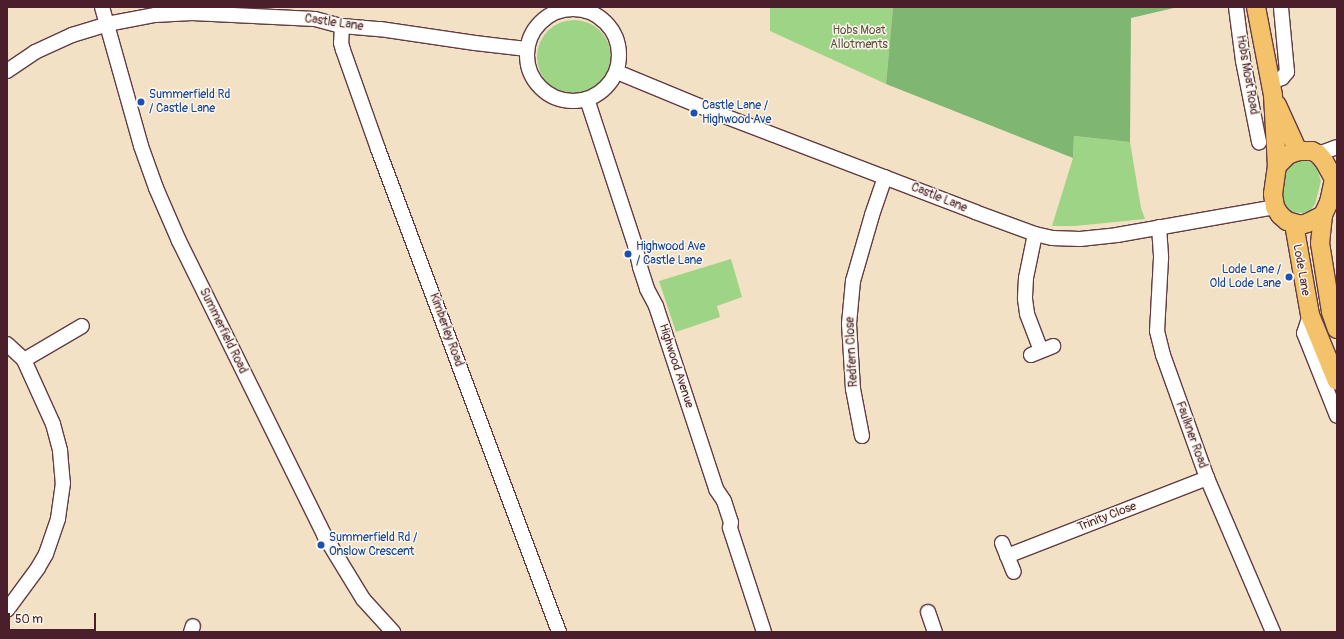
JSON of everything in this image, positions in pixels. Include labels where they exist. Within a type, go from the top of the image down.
[{"type":"main road","name":"Hobs Moat Road","points":[[1256,7],[1271,89],[1277,166]]},
{"type":"main road","name":"Hobs Moat Road","points":[[1271,89],[1298,151]]},
{"type":"main road","points":[[1298,151],[1312,151],[1318,154],[1335,176],[1329,202],[1324,215],[1308,223],[1294,224],[1287,221],[1280,215],[1275,207],[1273,194],[1277,166],[1288,155],[1298,151]]},
{"type":"main road","name":"Lode Lane","points":[[1324,215],[1320,243],[1331,312],[1337,330]]},
{"type":"main road","name":"Lode Lane","points":[[1294,224],[1310,315],[1337,382]]},
{"type":"street","name":"Summerfield Road","points":[[102,7],[141,146],[180,241],[324,534],[363,599],[393,632]]},
{"type":"street","name":"Hobs Moat Road","points":[[1236,7],[1243,61],[1259,142]]},
{"type":"street","points":[[1271,89],[1287,72],[1281,7]]},
{"type":"street","points":[[565,8],[583,9],[598,15],[609,24],[618,41],[620,54],[617,72],[606,88],[587,99],[571,101],[560,99],[546,92],[535,82],[528,67],[527,49],[529,39],[535,28],[542,20],[554,12],[565,8]]},
{"type":"street","name":"Castle Lane","points":[[7,70],[35,52],[72,35],[107,24],[155,15],[192,13],[316,13],[342,26],[380,29],[527,49]]},
{"type":"street","name":"Kimberley Road","points":[[342,26],[341,43],[343,50],[559,632]]},
{"type":"street","name":"Castle Lane","points":[[617,72],[719,114],[975,212],[1034,234],[1052,238],[1080,239],[1117,235],[1275,207]]},
{"type":"street","name":"Highwood Avenue","points":[[587,99],[636,245],[640,267],[647,289],[656,306],[716,489],[724,500],[731,522],[730,528],[764,632]]},
{"type":"street","points":[[1318,154],[1337,147]]},
{"type":"street","name":"Redfern Close","points":[[862,436],[853,389],[849,324],[853,281],[872,215],[885,177]]},
{"type":"street","name":"Faulkner Road","points":[[1159,227],[1161,258],[1158,331],[1163,355],[1207,478],[1273,632]]},
{"type":"street","points":[[1034,234],[1026,278],[1025,298],[1027,314],[1042,350]]},
{"type":"street","name":"Lode Lane","points":[[1310,315],[1304,333],[1337,416]]},
{"type":"street","points":[[24,360],[82,326]]},
{"type":"street","points":[[7,344],[24,360],[53,424],[60,451],[63,483],[58,519],[46,554],[38,568],[7,610]]},
{"type":"street","name":"Trinity Close","points":[[1007,556],[1207,478]]},
{"type":"street","points":[[1002,543],[1014,572]]},
{"type":"street","points":[[928,612],[935,632]]},
{"type":"green space","name":"Hobs Moat Allotments","points":[[770,7],[893,7],[886,84],[770,31]]},
{"type":"green space","points":[[893,7],[1178,7],[1131,18],[1130,142],[1074,136],[1073,158],[886,84]]},
{"type":"green space","points":[[574,20],[588,23],[600,31],[608,43],[611,57],[608,71],[600,83],[588,91],[574,94],[560,91],[548,83],[540,71],[537,57],[540,43],[548,31],[560,23]]},
{"type":"green space","points":[[1074,136],[1130,142],[1141,208],[1145,219],[1075,226],[1052,226],[1073,158]]},
{"type":"green space","points":[[1297,159],[1305,159],[1316,166],[1321,181],[1315,204],[1310,211],[1303,213],[1289,212],[1284,206],[1282,198],[1286,171],[1290,163]]},
{"type":"green space","points":[[731,259],[742,297],[717,306],[720,317],[676,332],[659,281]]},
{"type":"place","name":"Summerfield Rd / Castle Lane","points":[[141,102]]},
{"type":"place","name":"Castle Lane / Highwood Ave","points":[[694,113]]},
{"type":"place","name":"Highwood Ave / Castle Lane","points":[[628,254]]},
{"type":"place","name":"Lode Lane / Old Lode Lane","points":[[1289,277]]},
{"type":"place","name":"Summerfield Rd / Onslow Crescent","points":[[321,545]]}]
